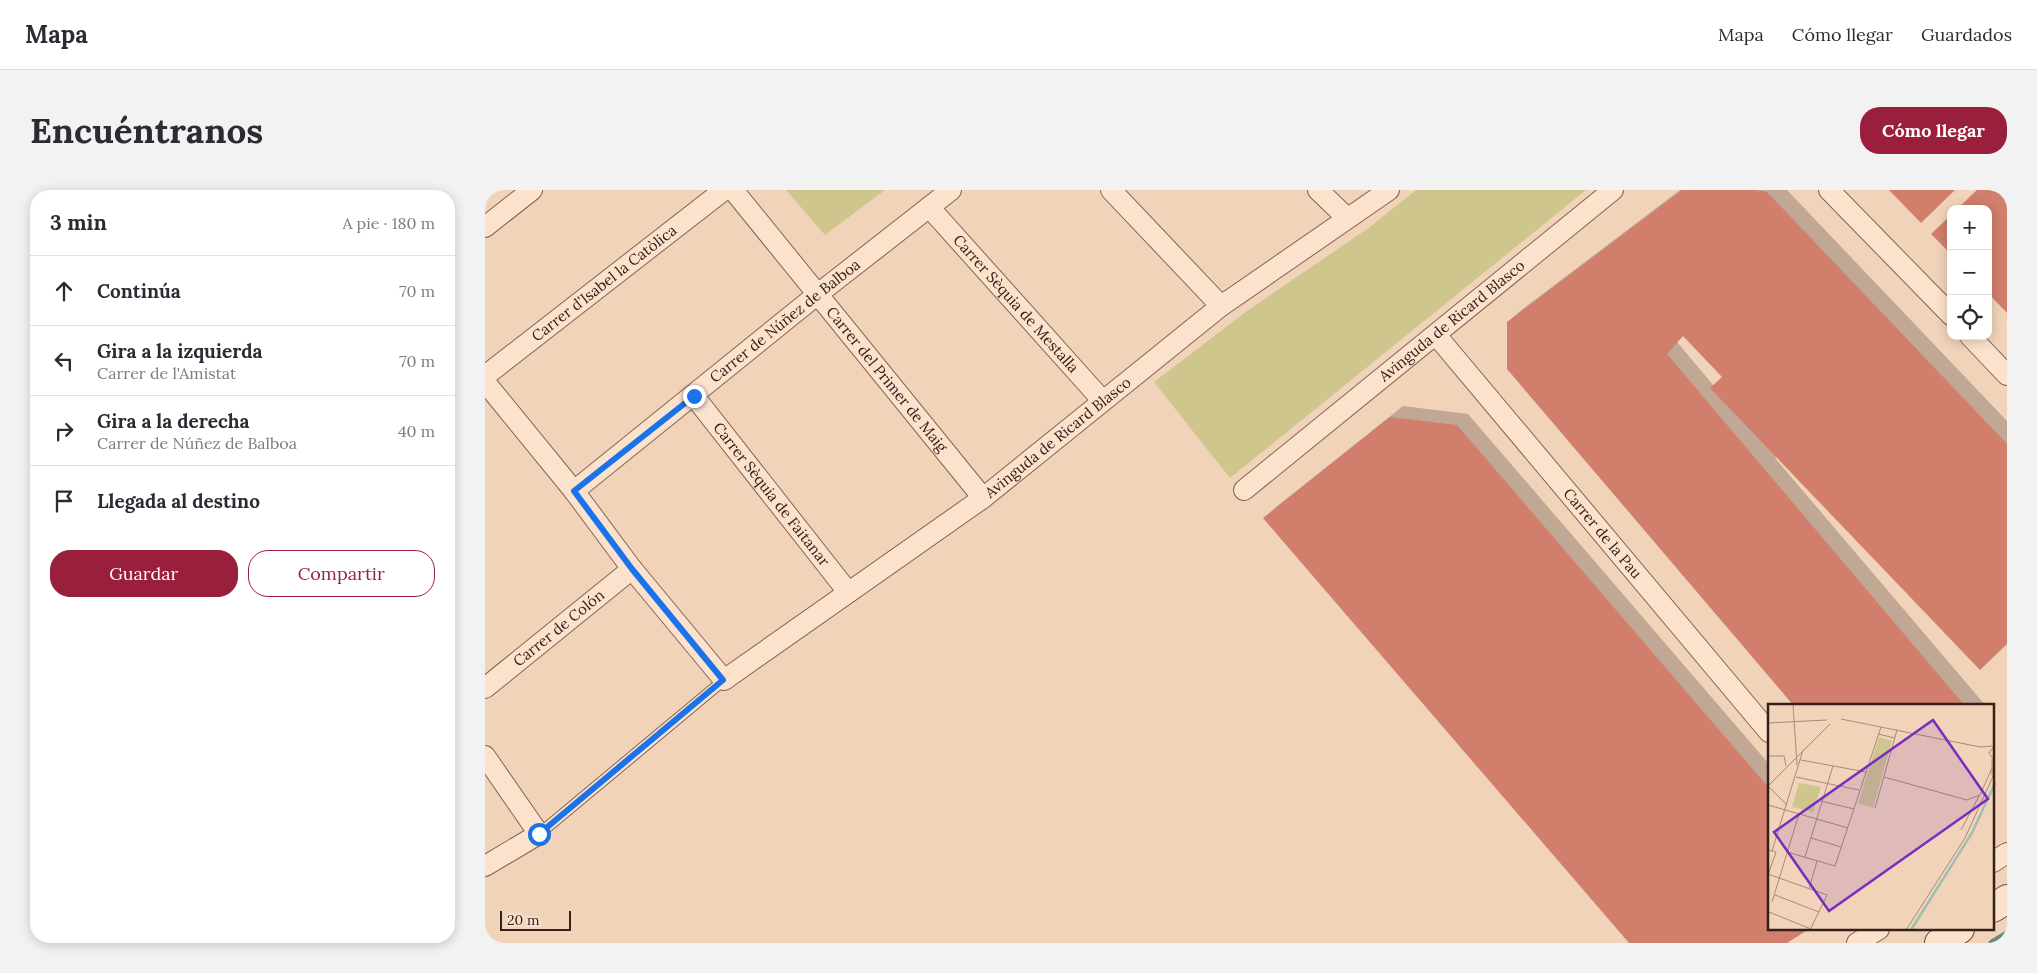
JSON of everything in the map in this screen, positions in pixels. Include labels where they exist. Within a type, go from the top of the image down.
[{"type":"main road","points":[[1995,907],[2007,899]]},
{"type":"main road","points":[[1939,943],[1958,930]]},
{"type":"street","points":[[485,227],[532,190]]},
{"type":"street","name":"Carrer d'Isabel la Catòlica","points":[[485,376],[725,190]]},
{"type":"street","name":"Carrer del Primer de Maig","points":[[733,190],[983,498]]},
{"type":"street","name":"Carrer de Núñez de Balboa","points":[[574,491],[818,294],[951,190]]},
{"type":"street","points":[[1111,190],[1221,306]]},
{"type":"street","points":[[1318,190],[1347,218]]},
{"type":"street","name":"Avinguda de Ricard Blasco","points":[[723,680],[983,498],[1102,400],[1221,306],[1389,190]]},
{"type":"street","name":"Avinguda de Ricard Blasco","points":[[1244,490],[1613,190]]},
{"type":"street","points":[[1829,190],[1947,311]]},
{"type":"street","name":"Carrer Sèquia de Mestalla","points":[[929,207],[1102,400]]},
{"type":"street","name":"Carrer de la Pau","points":[[1436,335],[1768,731]]},
{"type":"street","points":[[1974,340],[2007,375]]},
{"type":"street","points":[[485,382],[574,491],[632,569],[723,680]]},
{"type":"street","name":"Carrer Sèquia de Faitanar","points":[[694,396],[848,592]]},
{"type":"street","name":"Carrer de Colón","points":[[485,688],[632,569]]},
{"type":"street","points":[[485,756],[539,834],[485,866]]},
{"type":"street","points":[[1995,861],[2007,853]]},
{"type":"street","points":[[1856,943],[1861,930]]},
{"type":"street","points":[[1856,943],[1877,930]]},
{"type":"lane","points":[[539,834],[723,680]]},
{"type":"shaded area","points":[[786,190],[885,190],[825,235]]},
{"type":"shaded area","points":[[1416,190],[1586,190],[1230,478],[1154,382],[1247,311],[1370,227]]},
{"type":"building","points":[[1682,190],[1754,190],[1767,192],[2007,444],[2007,644],[1980,670],[1710,388],[1722,377],[1683,336],[1667,354],[1963,704],[1792,704],[1507,369],[1507,322]]},
{"type":"building","points":[[1889,190],[1955,190],[1921,223]]},
{"type":"building","points":[[1977,190],[2007,190],[2007,313],[1992,297],[1992,205],[1961,205]]},
{"type":"building","points":[[1947,219],[1947,250],[1931,234]]},
{"type":"building","points":[[1390,417],[1457,425],[1768,787],[1768,930],[1807,930],[1787,943],[1629,943],[1263,518]]},
{"type":"waterway","points":[[1992,943],[2007,934]]},
{"type":"route","points":[[539,834],[723,680],[632,569],[574,491],[694,396]]}]
